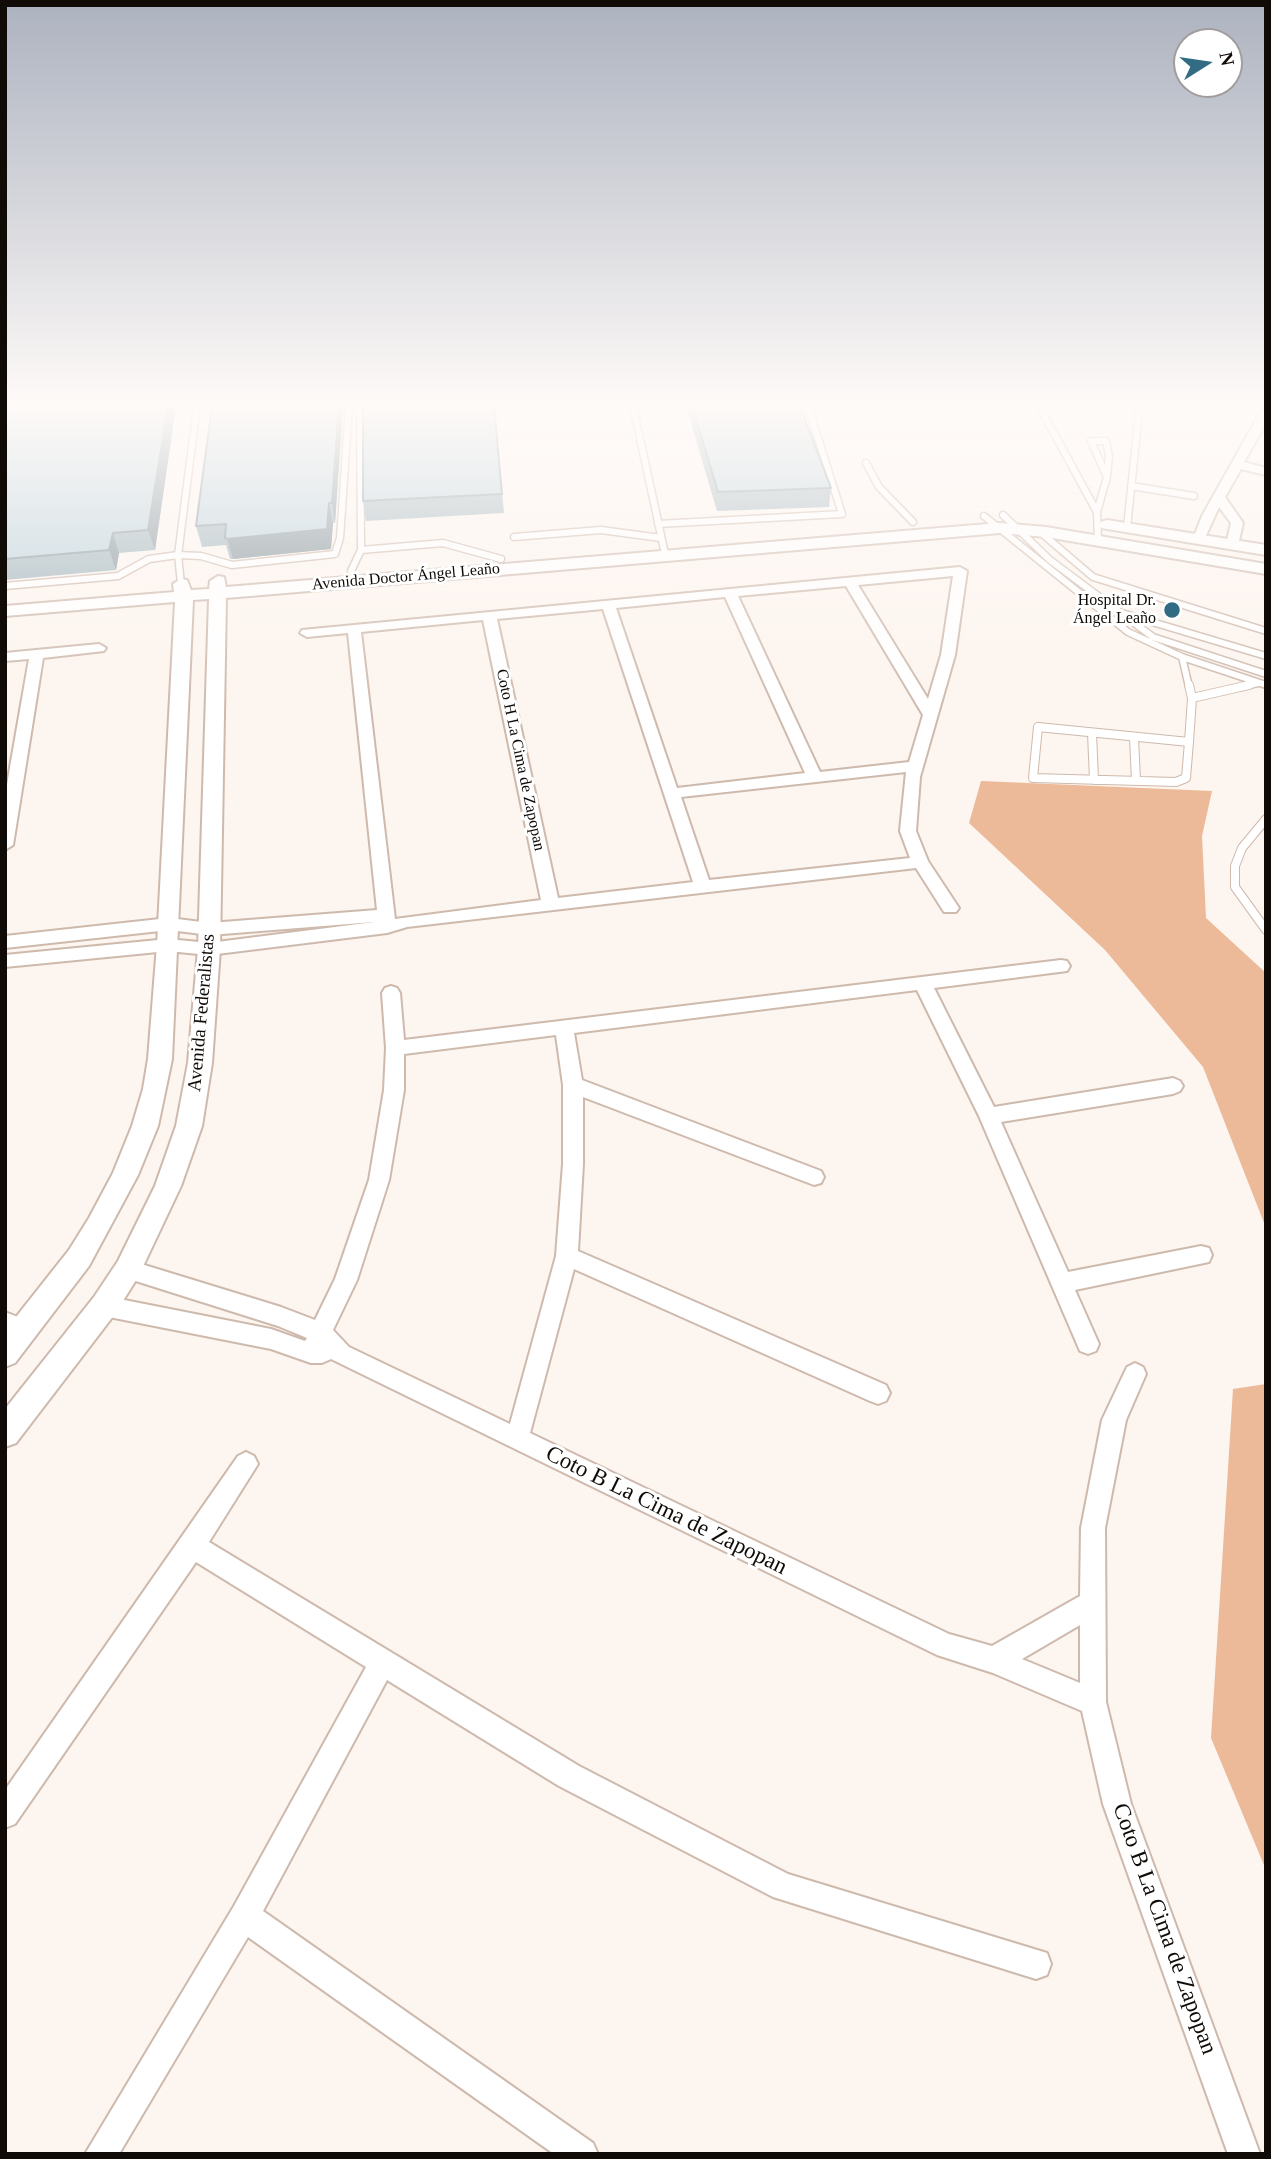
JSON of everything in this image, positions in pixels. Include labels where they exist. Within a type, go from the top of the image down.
[{"type":"street","points":[[1199,539],[1215,507]]},
{"type":"street","points":[[1225,507],[1237,523],[1232,545]]},
{"type":"street","name":"Avenida Doctor Ángel Leaño","points":[[218,587],[351,571],[1001,521],[1040,515],[1097,526],[1266,569]]},
{"type":"street","name":"Avenida Doctor Ángel Leaño","points":[[5,599],[218,587],[984,516],[1018,530],[1097,526],[1127,528],[1266,550]]},
{"type":"street","points":[[307,633],[960,571],[948,655],[912,777],[908,831],[920,862],[950,908]]},
{"type":"street","points":[[850,582],[930,715]]},
{"type":"street","name":"Avenida Federalistas","points":[[5,1433],[104,1306],[128,1269],[168,1186],[189,1126],[200,1063],[209,939],[218,587]]},
{"type":"street","name":"Avenida Doctor Ángel Leaño","points":[[5,611],[182,590]]},
{"type":"street","name":"Avenida Federalistas","points":[[5,1354],[15,1326],[79,1258],[125,1175],[145,1126],[160,1059],[168,934],[182,590]]},
{"type":"street","points":[[730,593],[815,778]]},
{"type":"street","points":[[608,605],[703,887]]},
{"type":"street","name":"Coto H La Cima de Zapopan","points":[[489,615],[551,906]]},
{"type":"street","points":[[354,629],[387,921]]},
{"type":"street","points":[[5,657],[99,648]]},
{"type":"street","points":[[5,845],[37,654]]},
{"type":"street","points":[[673,793],[915,766]]},
{"type":"street","points":[[5,942],[96,931],[209,939],[551,906],[920,862]]},
{"type":"street","points":[[94,951],[96,931]]},
{"type":"street","points":[[5,961],[94,951],[168,934]]},
{"type":"street","points":[[396,1048],[1061,966]]},
{"type":"street","points":[[922,983],[989,1116],[1088,1344]]},
{"type":"street","points":[[316,1343],[346,1280],[379,1180],[393,1100],[396,1048],[391,992]]},
{"type":"street","points":[[517,1439],[567,1256],[573,1164],[573,1085],[564,1027]]},
{"type":"street","points":[[573,1085],[814,1177]]},
{"type":"street","points":[[989,1116],[1174,1086]]},
{"type":"street","points":[[1061,1283],[1201,1255]]},
{"type":"street","points":[[567,1256],[878,1393]]},
{"type":"street","name":"Coto B La Cima de Zapopan","points":[[128,1269],[281,1317],[316,1343],[946,1646],[994,1660],[1093,1702]]},
{"type":"street","name":"Coto B La Cima de Zapopan","points":[[104,1306],[271,1339],[316,1343]]},
{"type":"street","name":"Coto B La Cima de Zapopan","points":[[1135,1374],[1114,1420],[1093,1528],[1093,1702],[1117,1804],[1244,2154]]},
{"type":"street","points":[[5,1814],[246,1464]]},
{"type":"street","points":[[192,1546],[569,1776],[783,1887],[1036,1964]]},
{"type":"street","points":[[994,1660],[1093,1603]]},
{"type":"street","points":[[101,2154],[244,1916],[383,1662]]},
{"type":"street","points":[[244,1916],[582,2154]]},
{"type":"lane","points":[[182,590],[178,555],[184,507]]},
{"type":"lane","points":[[5,586],[118,576],[149,559],[178,555],[201,556],[232,565],[326,557],[335,554],[340,538],[342,507]]},
{"type":"lane","points":[[351,571],[361,550],[361,507]]},
{"type":"lane","points":[[514,537],[601,530],[663,546],[654,507]]},
{"type":"lane","points":[[658,524],[842,514],[840,507]]},
{"type":"lane","points":[[898,507],[913,522]]},
{"type":"lane","points":[[1091,507],[1097,526]]},
{"type":"lane","points":[[1097,526],[1099,507]]},
{"type":"lane","points":[[1127,528],[1129,507]]},
{"type":"lane","points":[[1001,521],[1128,632],[1182,657],[1262,684]]},
{"type":"lane","points":[[1018,530],[1050,561],[1153,637],[1266,674]]},
{"type":"lane","points":[[1039,531],[1093,577],[1266,631]]},
{"type":"lane","points":[[361,550],[443,543],[501,559]]},
{"type":"lane","points":[[1080,584],[1093,577]]},
{"type":"lane","points":[[1115,611],[1266,656]]},
{"type":"lane","points":[[1182,657],[1192,698],[1189,742],[1186,778],[1176,782],[1033,778],[1038,727],[1189,742]]},
{"type":"lane","points":[[1192,698],[1262,684]]},
{"type":"lane","points":[[1093,733],[1094,780]]},
{"type":"lane","points":[[1133,737],[1136,781]]},
{"type":"lane","points":[[1266,819],[1242,848],[1234,866],[1235,887],[1266,930]]},
{"type":"shaded area","points":[[981,781],[1212,791],[1202,836],[1206,918],[1266,973],[1266,1228],[1203,1067],[1105,950],[969,823]]},
{"type":"shaded area","points":[[1266,1384],[1266,1870],[1211,1738],[1233,1389]]},
{"type":"building","points":[[5,507],[152,507],[148,530],[113,533],[109,550],[5,559]]},
{"type":"building","points":[[199,507],[329,507],[327,529],[227,539],[226,524],[196,526]]},
{"type":"place","name":"Hospital Dr. Ángel Leaño","points":[[1172,610]]}]
